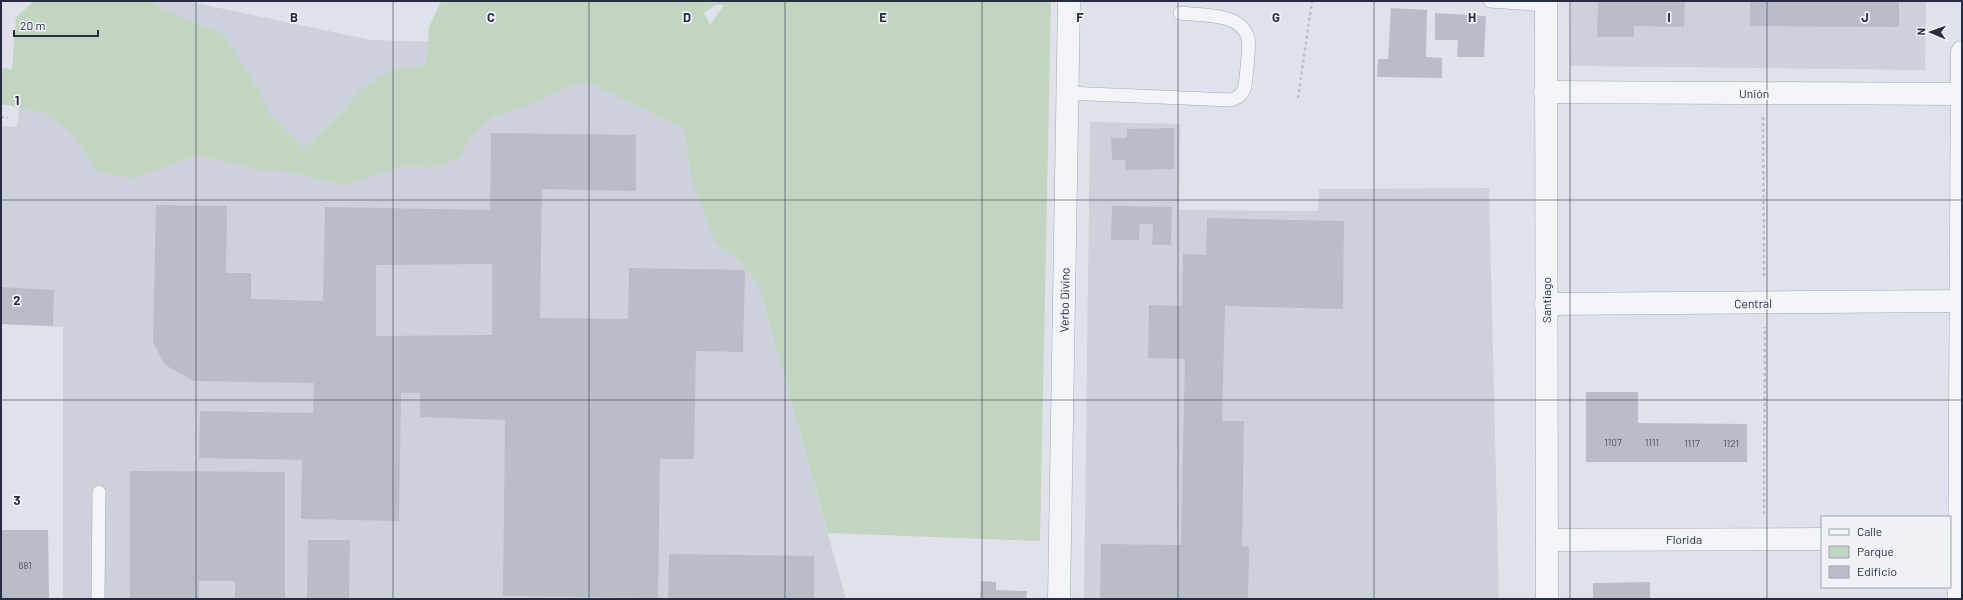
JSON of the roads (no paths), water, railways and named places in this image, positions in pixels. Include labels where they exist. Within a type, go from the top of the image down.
[{"type":"street","name":"Verbo Divino","points":[[1059,599],[1069,1]]},
{"type":"street","name":"Santiago","points":[[1546,3],[1547,599]]},
{"type":"street","points":[[1959,599],[1957,538],[1961,314],[1962,52]]},
{"type":"street","name":"Unión","points":[[1545,92],[1962,94]]},
{"type":"street","name":"Central","points":[[1546,304],[1961,314]]},
{"type":"street","name":"Florida","points":[[1546,540],[1821,539]]},
{"type":"lane","points":[[1490,1],[1546,3]]},
{"type":"lane","points":[[1067,94],[1230,100],[1238,98],[1242,95],[1245,87],[1248,39],[1243,29],[1235,21],[1225,18],[1180,13]]},
{"type":"lane","points":[[98,599],[99,492]]}]
